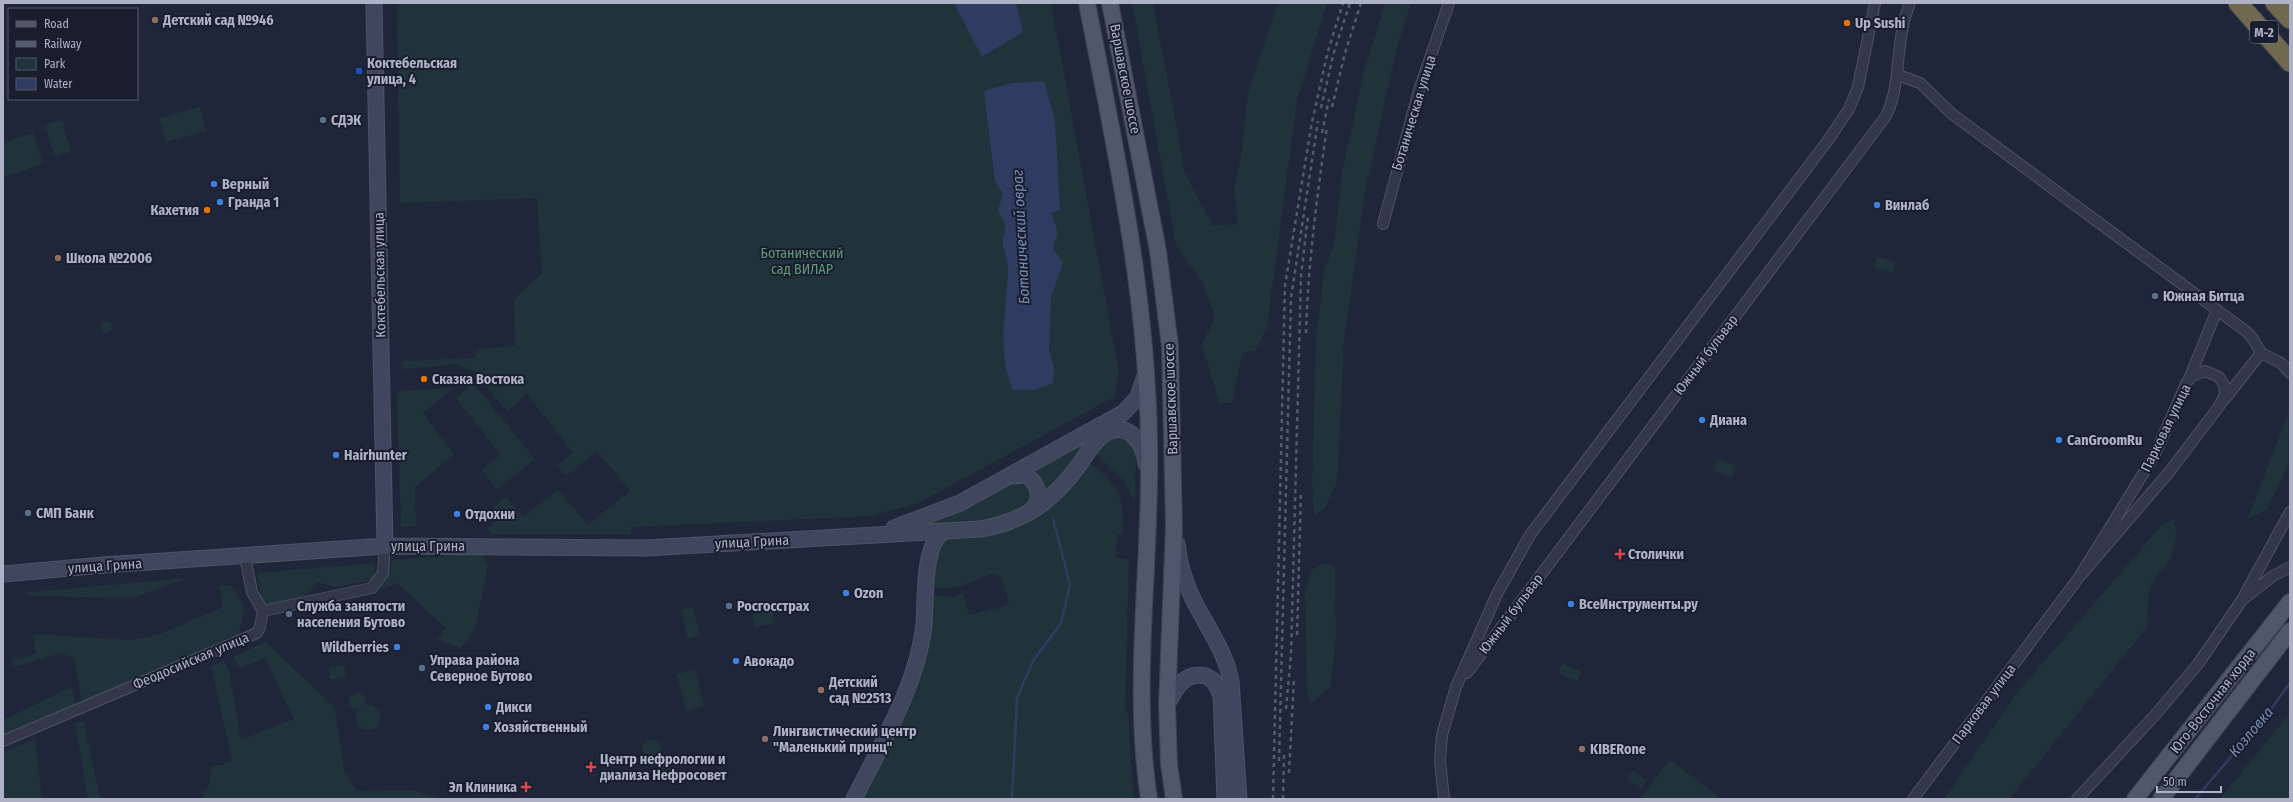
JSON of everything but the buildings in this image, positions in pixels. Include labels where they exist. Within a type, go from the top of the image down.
[{"type":"highway","name":"М-2","points":[[2238,3],[2290,62]]},
{"type":"highway","name":"М-2","points":[[2276,3],[2290,19]]},
{"type":"main road","name":"Варшавское шоссе","points":[[1087,3],[1128,214],[1138,284],[1145,352],[1150,442],[1141,712],[1143,762],[1148,796]]},
{"type":"main road","name":"Варшавское шоссе","points":[[1110,3],[1162,280],[1171,377],[1174,527],[1167,705],[1169,764],[1174,799]]},
{"type":"main road","name":"Юго-Восточная хорда","points":[[2135,799],[2290,602]]},
{"type":"main road","name":"Юго-Восточная хорда","points":[[2161,799],[2290,631]]},
{"type":"street","name":"Коктебельская улица","points":[[374,3],[385,546]]},
{"type":"street","name":"Ботаническая улица","points":[[1383,224],[1419,90],[1449,3]]},
{"type":"street","name":"Южный бульвар","points":[[1444,799],[1440,761],[1442,735],[1456,687],[1497,594],[1530,535],[1824,146],[1849,109],[1858,87],[1875,3]]},
{"type":"street","name":"Южный бульвар","points":[[1456,687],[1886,116],[1898,75],[1903,27],[1910,3]]},
{"type":"street","points":[[1898,75],[1925,86],[1952,114],[2247,332],[2261,353],[2281,364],[2290,373]]},
{"type":"street","points":[[2187,382],[2217,310]]},
{"type":"street","name":"улица Грина","points":[[902,530],[948,509],[1011,476],[1129,408],[1142,390],[1145,352]]},
{"type":"street","points":[[2220,405],[2261,353]]},
{"type":"street","name":"Парковая улица","points":[[1904,799],[1915,796],[2080,576],[2170,471],[2220,405],[2225,394],[2224,385],[2219,377],[2205,371],[2192,376],[2187,382],[2154,456],[2080,576]]},
{"type":"street","points":[[1022,517],[1036,510],[1058,492],[1098,439],[1105,433],[1116,430],[1131,433],[1142,446],[1145,454],[1148,501]]},
{"type":"street","points":[[1011,476],[1025,475],[1034,482],[1039,491],[1039,497],[1035,507],[1022,517]]},
{"type":"street","points":[[2077,799],[2156,714],[2198,664],[2242,600],[2290,512]]},
{"type":"street","name":"улица Грина","points":[[3,574],[385,546],[646,548],[855,538],[902,530],[924,532],[996,527],[1022,517]]},
{"type":"street","points":[[1174,527],[1178,554],[1188,587],[1228,666],[1231,681],[1239,799]]},
{"type":"street","points":[[902,530],[919,543],[930,558]]},
{"type":"street","points":[[854,799],[888,731],[915,667],[924,626],[930,558],[938,536],[945,531]]},
{"type":"street","points":[[924,532],[930,558]]},
{"type":"street","points":[[245,556],[252,592],[263,611],[372,588],[383,573],[385,546]]},
{"type":"street","points":[[2242,600],[2273,576],[2290,567]]},
{"type":"street","name":"Феодосийская улица","points":[[3,741],[257,633],[260,627],[263,611]]},
{"type":"street","points":[[1167,705],[1178,685],[1191,676],[1206,676],[1217,686],[1222,704],[1225,799]]},
{"type":"green space","name":"Ботанический сад ВИЛАР","points":[[397,3],[1051,3],[1119,372],[1114,397],[918,503],[871,516],[631,527],[631,534],[491,534],[487,529],[501,517],[493,507],[506,497],[523,517],[558,490],[588,525],[630,491],[597,451],[566,476],[557,466],[573,453],[527,394],[507,411],[475,373],[458,364],[403,369],[402,361],[474,358],[479,349],[515,346],[514,299],[542,273],[537,198],[400,203]]},
{"type":"green space","points":[[1132,3],[1153,3],[1185,172],[1212,225],[1238,224],[1234,190],[1242,152],[1248,93],[1278,3],[1327,3],[1297,100],[1267,327],[1256,350],[1242,353],[1232,403],[1219,403],[1202,344],[1215,318],[1204,285],[1176,245]]},
{"type":"green space","points":[[1385,3],[1411,3],[1397,47],[1365,192],[1344,341],[1337,482],[1325,509],[1314,515],[1312,486],[1316,339],[1324,270],[1334,245],[1343,167],[1364,72]]},
{"type":"green space","points":[[200,107],[206,131],[166,142],[159,118]]},
{"type":"green space","points":[[62,120],[71,152],[54,156],[45,125]]},
{"type":"green space","points":[[33,133],[43,164],[3,177],[3,142]]},
{"type":"green space","points":[[1877,257],[1896,262],[1893,272],[1874,268]]},
{"type":"green space","points":[[104,321],[108,321],[112,327],[108,333],[104,333],[100,329],[100,325]]},
{"type":"green space","points":[[473,383],[535,459],[497,489],[482,470],[501,455],[456,398]]},
{"type":"green space","points":[[454,388],[423,413],[454,454],[415,487],[416,526],[401,527],[397,391]]},
{"type":"green space","points":[[2290,409],[2290,461],[2267,509],[2247,520]]},
{"type":"green space","points":[[1115,435],[1127,436],[1136,453],[1135,503],[1124,481],[1095,453],[1102,442]]},
{"type":"green space","points":[[1089,437],[1063,474],[1041,496],[1027,473]]},
{"type":"green space","points":[[1717,460],[1736,465],[1732,477],[1713,471]]},
{"type":"green space","points":[[1092,464],[1102,472],[1115,487],[1121,501],[1123,533],[1117,534],[1116,557],[1129,560],[1125,710],[1128,713],[1134,799],[862,799],[927,656],[934,595],[952,597],[963,593],[969,615],[1009,605],[1003,582],[995,573],[952,588],[933,588],[932,564],[944,538],[1005,531],[1084,466]]},
{"type":"green space","points":[[1014,483],[1024,486],[1029,494],[1029,501],[1024,507],[1005,517],[995,521],[978,524],[925,525],[951,515],[1002,487]]},
{"type":"green space","points":[[2174,519],[2177,536],[2169,562],[2152,582],[2148,598],[2147,627],[2009,799],[1944,799],[2017,693],[2162,525]]},
{"type":"green space","points":[[473,554],[483,555],[488,565],[476,625],[470,637],[460,648],[437,639],[446,628],[397,583],[381,590],[379,585],[387,577],[392,560]]},
{"type":"green space","points":[[374,563],[375,574],[369,581],[335,587],[317,582],[301,598],[270,605],[261,599],[257,573]]},
{"type":"green space","points":[[1324,563],[1335,566],[1336,641],[1330,688],[1311,703],[1307,691],[1305,593],[1312,570]]},
{"type":"green space","points":[[189,578],[132,598],[35,596],[20,593]]},
{"type":"green space","points":[[219,585],[232,586],[244,608],[239,633],[82,702],[74,658],[61,653],[15,667],[11,660],[36,654],[33,634],[132,640],[160,634],[223,607]]},
{"type":"green space","points":[[693,607],[700,635],[688,638],[681,610]]},
{"type":"green space","points":[[771,608],[775,623],[755,627],[752,617],[758,610]]},
{"type":"green space","points":[[266,642],[335,708],[344,770],[356,791],[411,790],[435,797],[435,799],[204,799],[202,794],[209,786],[211,768],[215,765],[223,765],[232,760],[211,666],[224,661],[230,674],[241,740],[294,719],[265,658],[240,668],[233,657]]},
{"type":"green space","points":[[1562,664],[1581,671],[1578,681],[1558,673]]},
{"type":"green space","points":[[344,665],[346,677],[330,679],[329,667]]},
{"type":"green space","points":[[695,670],[704,706],[686,711],[677,674]]},
{"type":"green space","points":[[72,687],[75,704],[3,735],[3,720]]},
{"type":"green space","points":[[359,692],[365,697],[365,705],[373,705],[380,713],[380,723],[373,729],[365,730],[359,726],[355,717],[358,709],[352,708],[349,704],[350,696]]},
{"type":"green space","points":[[2290,713],[2290,799],[2220,799]]},
{"type":"green space","points":[[84,722],[100,799],[88,799],[75,723]]},
{"type":"green space","points":[[35,739],[42,799],[3,799],[3,752]]},
{"type":"green space","points":[[648,739],[655,740],[659,743],[661,749],[659,755],[667,757],[670,762],[670,767],[677,770],[678,774],[675,778],[669,777],[667,770],[658,769],[655,765],[656,758],[647,759],[643,755],[642,745]]},
{"type":"green space","points":[[1670,760],[1722,799],[1640,799]]},
{"type":"green space","points":[[1632,770],[1647,781],[1641,789],[1627,778]]},
{"type":"water","points":[[954,3],[1016,3],[1023,32],[982,57]]},
{"type":"water","points":[[1044,81],[1055,121],[1060,210],[1051,213],[1058,232],[1053,248],[1063,263],[1051,297],[1049,350],[1054,368],[1053,383],[1035,390],[1013,390],[1005,361],[1004,346],[1008,263],[1003,245],[1006,226],[998,210],[1003,194],[995,181],[984,91],[1012,83]]},
{"type":"waterway","name":"Ботанический овраг","points":[[1012,799],[1017,698],[1033,661],[1061,623],[1070,585],[1053,518]]},
{"type":"waterway","name":"Козловка","points":[[2195,799],[2266,716],[2290,683]]},
{"type":"railway","points":[[1273,799],[1285,285],[1312,122],[1328,51],[1343,3]]},
{"type":"railway","points":[[1321,108],[1334,52],[1350,3]]},
{"type":"railway","points":[[1332,107],[1345,53],[1361,3]]},
{"type":"railway","points":[[1322,133],[1329,99]]},
{"type":"railway","points":[[1279,761],[1291,298],[1318,121]]},
{"type":"railway","points":[[1306,333],[1314,230],[1327,127]]},
{"type":"railway","points":[[1286,709],[1291,655],[1301,276],[1308,216]]},
{"type":"railway","points":[[1297,635],[1301,491]]},
{"type":"railway","points":[[1289,773],[1294,679]]},
{"type":"railway","points":[[1283,799],[1284,755]]},
{"type":"place","name":"Детский сад №946","points":[[155,20]]},
{"type":"place","name":"Up Sushi","points":[[1847,23]]},
{"type":"place","name":"Коктебельская улица, 4","points":[[359,71]]},
{"type":"place","name":"СДЭК","points":[[323,120]]},
{"type":"place","name":"Верный","points":[[214,184]]},
{"type":"place","name":"Гранда 1","points":[[220,202]]},
{"type":"place","name":"Винлаб","points":[[1877,205]]},
{"type":"place","name":"Кахетия","points":[[207,210]]},
{"type":"place","name":"Школа №2006","points":[[58,258]]},
{"type":"place","name":"Южная Битца","points":[[2155,296]]},
{"type":"place","name":"Сказка Востока","points":[[424,379]]},
{"type":"place","name":"Диана","points":[[1702,420]]},
{"type":"place","name":"CanGroomRu","points":[[2059,440]]},
{"type":"place","name":"Hairhunter","points":[[336,455]]},
{"type":"place","name":"СМП Банк","points":[[28,513]]},
{"type":"place","name":"Отдохни","points":[[457,514]]},
{"type":"place","name":"Столички","points":[[1620,554]]},
{"type":"place","name":"Ozon","points":[[846,593]]},
{"type":"place","name":"ВсеИнструменты.ру","points":[[1571,604]]},
{"type":"place","name":"Росгосстрах","points":[[729,606]]},
{"type":"place","name":"Служба занятости населения Бутово","points":[[289,614]]},
{"type":"place","name":"Wildberries","points":[[397,647]]},
{"type":"place","name":"Авокадо","points":[[736,661]]},
{"type":"place","name":"Управа района Северное Бутово","points":[[422,668]]},
{"type":"place","name":"Детский сад №2513","points":[[821,690]]},
{"type":"place","name":"Дикси","points":[[488,707]]},
{"type":"place","name":"Хозяйственный","points":[[486,727]]},
{"type":"place","name":"Лингвистический центр \"Маленький принц\"","points":[[765,739]]},
{"type":"place","name":"KIBERone","points":[[1582,749]]},
{"type":"place","name":"Центр нефрологии и диализа Нефросовет","points":[[591,767]]},
{"type":"place","name":"Эл Клиника","points":[[526,787]]}]
